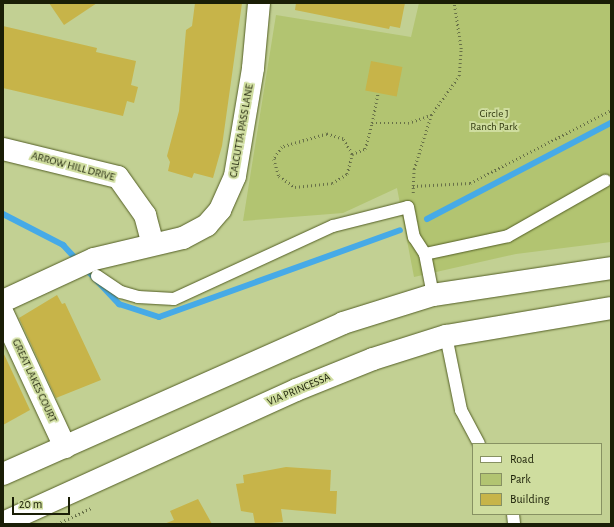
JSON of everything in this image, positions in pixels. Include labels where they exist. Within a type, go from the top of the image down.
[{"type":"street","name":"CALCUTTA PASS LANE","points":[[3,302],[59,276],[95,267],[152,242],[183,238],[207,225],[220,210],[235,176],[259,3]]},
{"type":"street","name":"ARROW HILL DRIVE","points":[[3,149],[118,177],[146,215],[152,242]]},
{"type":"street","points":[[3,474],[343,323],[433,294],[611,268]]},
{"type":"street","name":"VIA PRINCESSA","points":[[3,523],[296,390],[446,336],[611,308]]},
{"type":"street","name":"GREAT LAKES COURT","points":[[3,314],[65,447]]},
{"type":"lane","points":[[425,254],[508,236],[604,181]]},
{"type":"lane","points":[[95,267],[121,292],[138,297],[174,299],[333,226],[408,207],[414,237],[425,254],[433,294]]},
{"type":"lane","points":[[446,336],[461,410],[478,443]]},
{"type":"path","points":[[413,197],[414,169],[431,115],[459,76],[461,49],[454,3]]},
{"type":"path","points":[[352,154],[365,149],[378,93]]},
{"type":"path","points":[[413,186],[470,183],[611,110]]},
{"type":"path","points":[[372,123],[408,123],[431,115]]},
{"type":"path","points":[[327,134],[343,139],[352,154],[347,174],[341,179],[302,188],[286,183],[279,176],[274,159],[282,147],[327,134]]},
{"type":"green space","name":"Circle J Ranch Park","points":[[419,3],[611,3],[611,242],[516,254],[414,277],[397,188],[343,213],[243,221],[276,15],[411,37]]},
{"type":"building","points":[[49,3],[97,3],[64,25]]},
{"type":"building","points":[[195,3],[242,3],[222,146],[213,178],[194,173],[192,178],[168,171],[170,162],[167,156],[179,111],[186,30],[192,26]]},
{"type":"building","points":[[296,3],[405,3],[400,28],[390,26],[389,29],[295,10]]},
{"type":"building","points":[[3,26],[97,48],[96,52],[136,61],[131,85],[138,87],[134,103],[127,101],[123,116],[3,88]]},
{"type":"building","points":[[371,61],[402,67],[397,97],[365,90]]},
{"type":"building","points":[[57,295],[62,304],[65,303],[101,380],[56,398],[19,318]]},
{"type":"building","points":[[3,352],[30,410],[3,425]]},
{"type":"building","points":[[286,467],[331,470],[330,491],[337,491],[336,514],[281,509],[283,522],[255,524],[253,513],[241,511],[236,484],[244,483],[243,475]]},
{"type":"building","points":[[198,499],[212,524],[164,524],[174,520],[170,511]]},
{"type":"waterway","points":[[427,219],[611,123]]},
{"type":"waterway","points":[[3,214],[63,245],[78,261]]},
{"type":"waterway","points":[[85,268],[119,304],[159,317],[400,230]]}]
